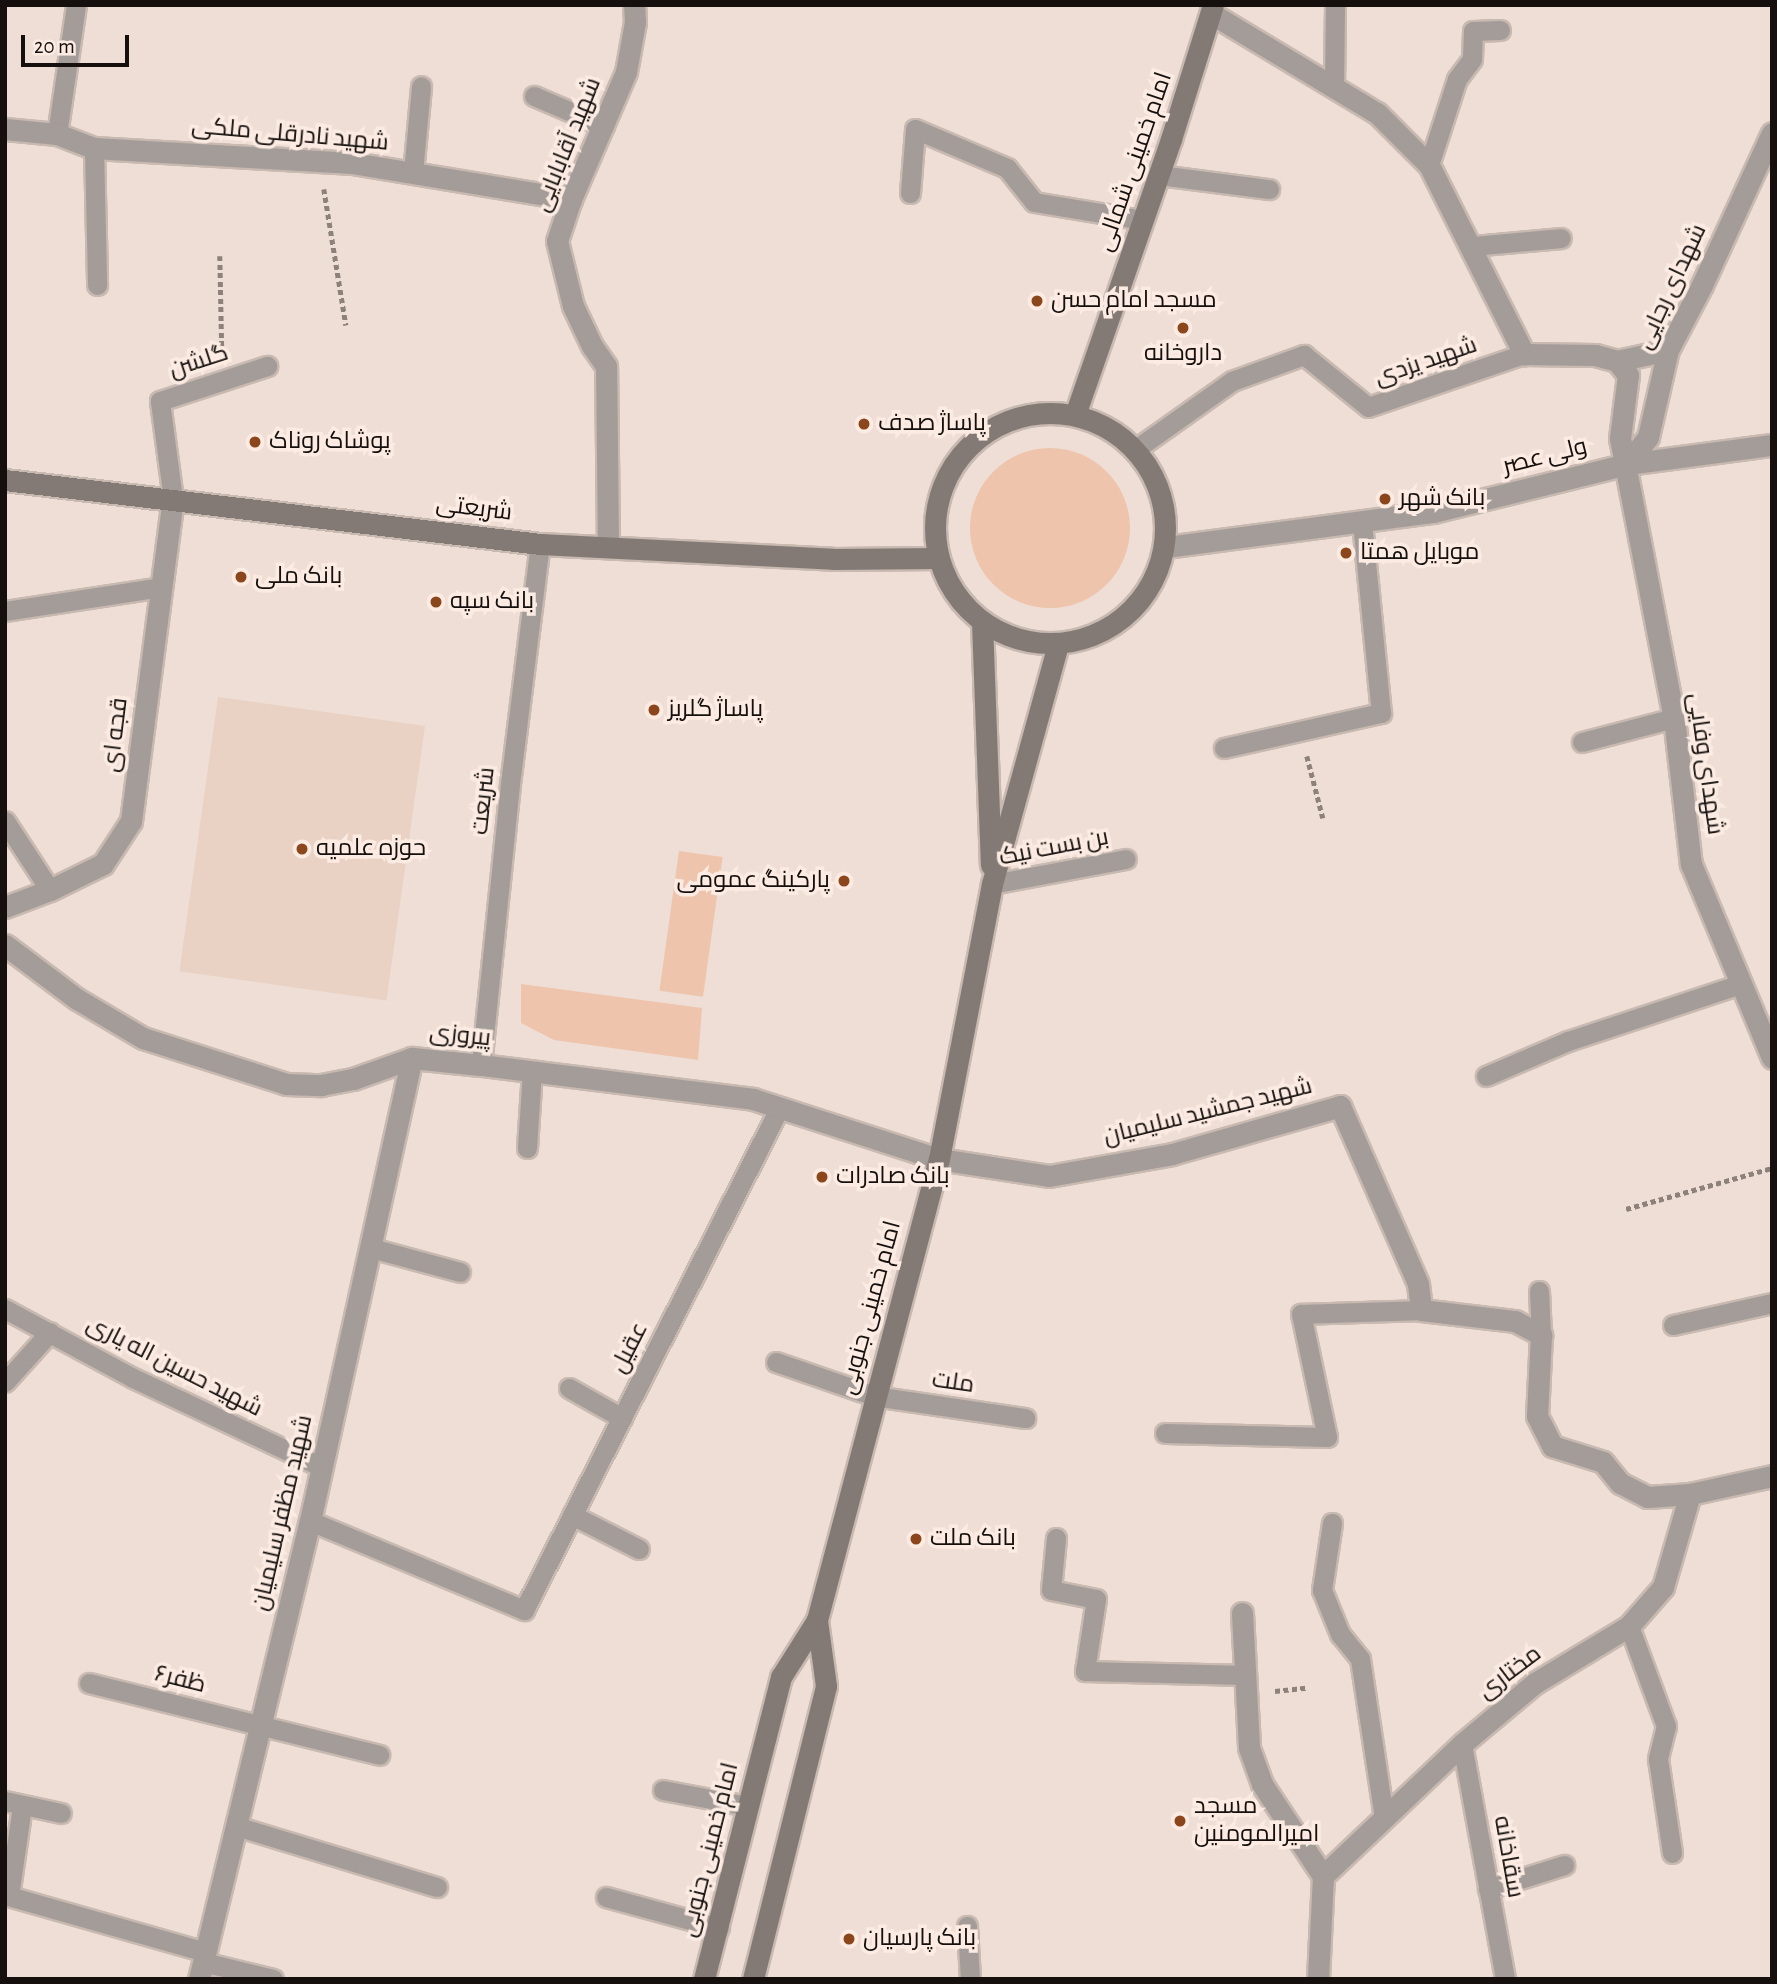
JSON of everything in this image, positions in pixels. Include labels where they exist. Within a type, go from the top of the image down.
[{"type":"main road","name":"امام خمینی شمالی","points":[[1075,415],[1159,175],[1213,10]]},
{"type":"main road","points":[[1036,413],[1075,415],[1108,428],[1136,449],[1155,478],[1166,511],[1166,547],[1153,583],[1129,614],[1096,635],[1058,644],[1032,642],[1006,635],[982,622],[954,594],[938,558],[934,519],[944,480],[967,448],[998,424],[1036,413]]},
{"type":"main road","name":"شریعتی","points":[[5,480],[540,544],[833,559],[938,558]]},
{"type":"main road","points":[[982,622],[992,884]]},
{"type":"main road","points":[[992,884],[1058,644]]},
{"type":"main road","name":"امام خمینی جنوبی","points":[[704,1979],[781,1677],[817,1620],[874,1396],[939,1159],[992,884]]},
{"type":"main road","name":"امام خمینی جنوبی","points":[[753,1979],[826,1686],[817,1620]]},
{"type":"street","name":"شهید آقابابایی","points":[[608,547],[606,366],[592,346],[573,306],[557,241],[571,199],[626,72],[635,22],[634,5]]},
{"type":"street","points":[[1213,10],[1377,113],[1429,165],[1524,354],[1595,355],[1617,361],[1668,350]]},
{"type":"street","name":"شهید نادرقلی ملکی","points":[[5,129],[57,134],[94,148],[319,160],[571,199]]},
{"type":"street","name":"شهدای رجایی","points":[[1627,464],[1648,438],[1668,350],[1702,285],[1772,133]]},
{"type":"street","name":"شهدای وفایی","points":[[1617,361],[1628,375],[1620,438],[1674,718],[1692,864],[1771,1054]]},
{"type":"street","name":"ولی عصر","points":[[1166,547],[1433,512],[1627,464],[1772,445]]},
{"type":"street","name":"قجه ای","points":[[5,907],[50,890],[103,864],[131,821],[173,499]]},
{"type":"street","name":"پیروزی","points":[[5,945],[77,999],[143,1038],[286,1084],[321,1085],[353,1079],[412,1058],[481,1065],[753,1099],[939,1159]]},
{"type":"street","name":"شهید مظفر سلیمیان","points":[[203,1964],[310,1521],[412,1058]]},
{"type":"street","name":"شهید جمشید سلیمیان","points":[[939,1159],[1049,1177],[1172,1154],[1340,1106],[1419,1284],[1421,1310]]},
{"type":"street","points":[[1421,1310],[1515,1321],[1541,1335],[1537,1416],[1552,1446],[1603,1462],[1620,1483],[1648,1497],[1690,1494],[1772,1476]]},
{"type":"street","name":"مختاری","points":[[1323,1876],[1462,1744],[1535,1683],[1629,1626],[1663,1587],[1690,1494]]},
{"type":"street","points":[[1242,1613],[1249,1748],[1262,1784],[1323,1876],[1318,1979]]},
{"type":"lane","points":[[57,134],[76,5]]},
{"type":"lane","points":[[1334,88],[1335,5]]},
{"type":"lane","points":[[1429,165],[1457,79],[1472,59],[1473,32],[1500,30]]},
{"type":"lane","points":[[413,173],[421,86]]},
{"type":"lane","points":[[534,96],[604,126]]},
{"type":"lane","points":[[910,193],[915,129],[1007,168],[1034,202],[1143,220]]},
{"type":"lane","points":[[94,148],[97,285]]},
{"type":"lane","points":[[1159,175],[1269,189]]},
{"type":"lane","points":[[1472,246],[1561,237]]},
{"type":"lane","name":"شهید یزدی","points":[[1136,449],[1232,381],[1304,355],[1368,407],[1524,354]]},
{"type":"lane","name":"گلشن","points":[[173,499],[160,401],[267,366]]},
{"type":"lane","points":[[1224,748],[1381,713],[1362,521]]},
{"type":"lane","name":"شریعت","points":[[481,1065],[510,785],[540,544]]},
{"type":"lane","points":[[5,611],[161,587]]},
{"type":"lane","points":[[1582,742],[1674,718]]},
{"type":"lane","points":[[5,821],[50,890]]},
{"type":"lane","name":"بن بست نیک","points":[[992,884],[1126,859]]},
{"type":"lane","points":[[1486,1076],[1568,1041],[1740,984]]},
{"type":"lane","points":[[527,1148],[533,1071]]},
{"type":"lane","name":"عقیل","points":[[310,1521],[524,1610],[780,1107]]},
{"type":"lane","points":[[371,1248],[460,1272]]},
{"type":"lane","points":[[1539,1291],[1541,1335]]},
{"type":"lane","points":[[1674,1325],[1772,1303]]},
{"type":"lane","name":"شهید حسین اله یاری","points":[[5,1309],[133,1378],[322,1467]]},
{"type":"lane","points":[[1165,1433],[1327,1437],[1301,1314],[1421,1310]]},
{"type":"lane","points":[[5,1382],[50,1332]]},
{"type":"lane","name":"ملت","points":[[776,1362],[874,1396],[1025,1418]]},
{"type":"lane","points":[[569,1388],[622,1418]]},
{"type":"lane","points":[[572,1515],[639,1549]]},
{"type":"lane","points":[[1332,1523],[1322,1590],[1340,1634],[1360,1659],[1384,1818]]},
{"type":"lane","points":[[1056,1538],[1051,1590],[1096,1599],[1086,1671],[1245,1675]]},
{"type":"lane","points":[[1629,1626],[1666,1726],[1658,1759],[1672,1853]]},
{"type":"lane","name":"ظفر۶","points":[[89,1682],[379,1755]]},
{"type":"lane","name":"سقاخانه","points":[[1462,1744],[1505,1979]]},
{"type":"lane","points":[[663,1790],[748,1806]]},
{"type":"lane","points":[[61,1813],[14,1804],[7,1896],[203,1964],[273,1979]]},
{"type":"lane","points":[[236,1826],[438,1887]]},
{"type":"lane","points":[[1488,1889],[1564,1865]]},
{"type":"lane","points":[[607,1897],[719,1928]]},
{"type":"lane","points":[[967,1926],[970,1979]]},
{"type":"path","points":[[319,160],[346,325]]},
{"type":"path","points":[[220,256],[223,380]]},
{"type":"path","points":[[1301,732],[1323,818]]},
{"type":"path","points":[[1626,1209],[1772,1168]]},
{"type":"shaded area","points":[[1050,448],[1081,454],[1106,472],[1124,497],[1130,528],[1124,559],[1106,584],[1081,602],[1050,608],[1019,602],[994,584],[976,559],[970,528],[976,497],[994,472],[1019,454]]},
{"type":"shaded area","name":"حوزه علمیه","points":[[218,697],[425,726],[386,1000],[179,971]]},
{"type":"shaded area","points":[[679,851],[723,857],[703,997],[659,991]]},
{"type":"shaded area","points":[[521,984],[702,1008],[698,1060],[554,1040],[521,1023]]},
{"type":"place","name":"مسجد امام حسن","points":[[1037,301]]},
{"type":"place","name":"داروخانه","points":[[1183,328]]},
{"type":"place","name":"پاساژ صدف","points":[[864,424]]},
{"type":"place","name":"پوشاک روناک","points":[[255,442]]},
{"type":"place","name":"بانک شهر","points":[[1385,499]]},
{"type":"place","name":"موبایل همتا","points":[[1346,553]]},
{"type":"place","name":"بانک ملی","points":[[241,577]]},
{"type":"place","name":"بانک سپه","points":[[436,602]]},
{"type":"place","name":"پاساژ گلریز","points":[[654,710]]},
{"type":"place","name":"حوزه علمیه","points":[[302,849]]},
{"type":"place","name":"پارکینگ عمومی","points":[[844,881]]},
{"type":"place","name":"بانک صادرات","points":[[822,1177]]},
{"type":"place","name":"بانک ملت","points":[[916,1539]]},
{"type":"place","name":"مسجد امیرالمومنین","points":[[1180,1821]]},
{"type":"place","name":"بانک پارسیان","points":[[849,1939]]}]
